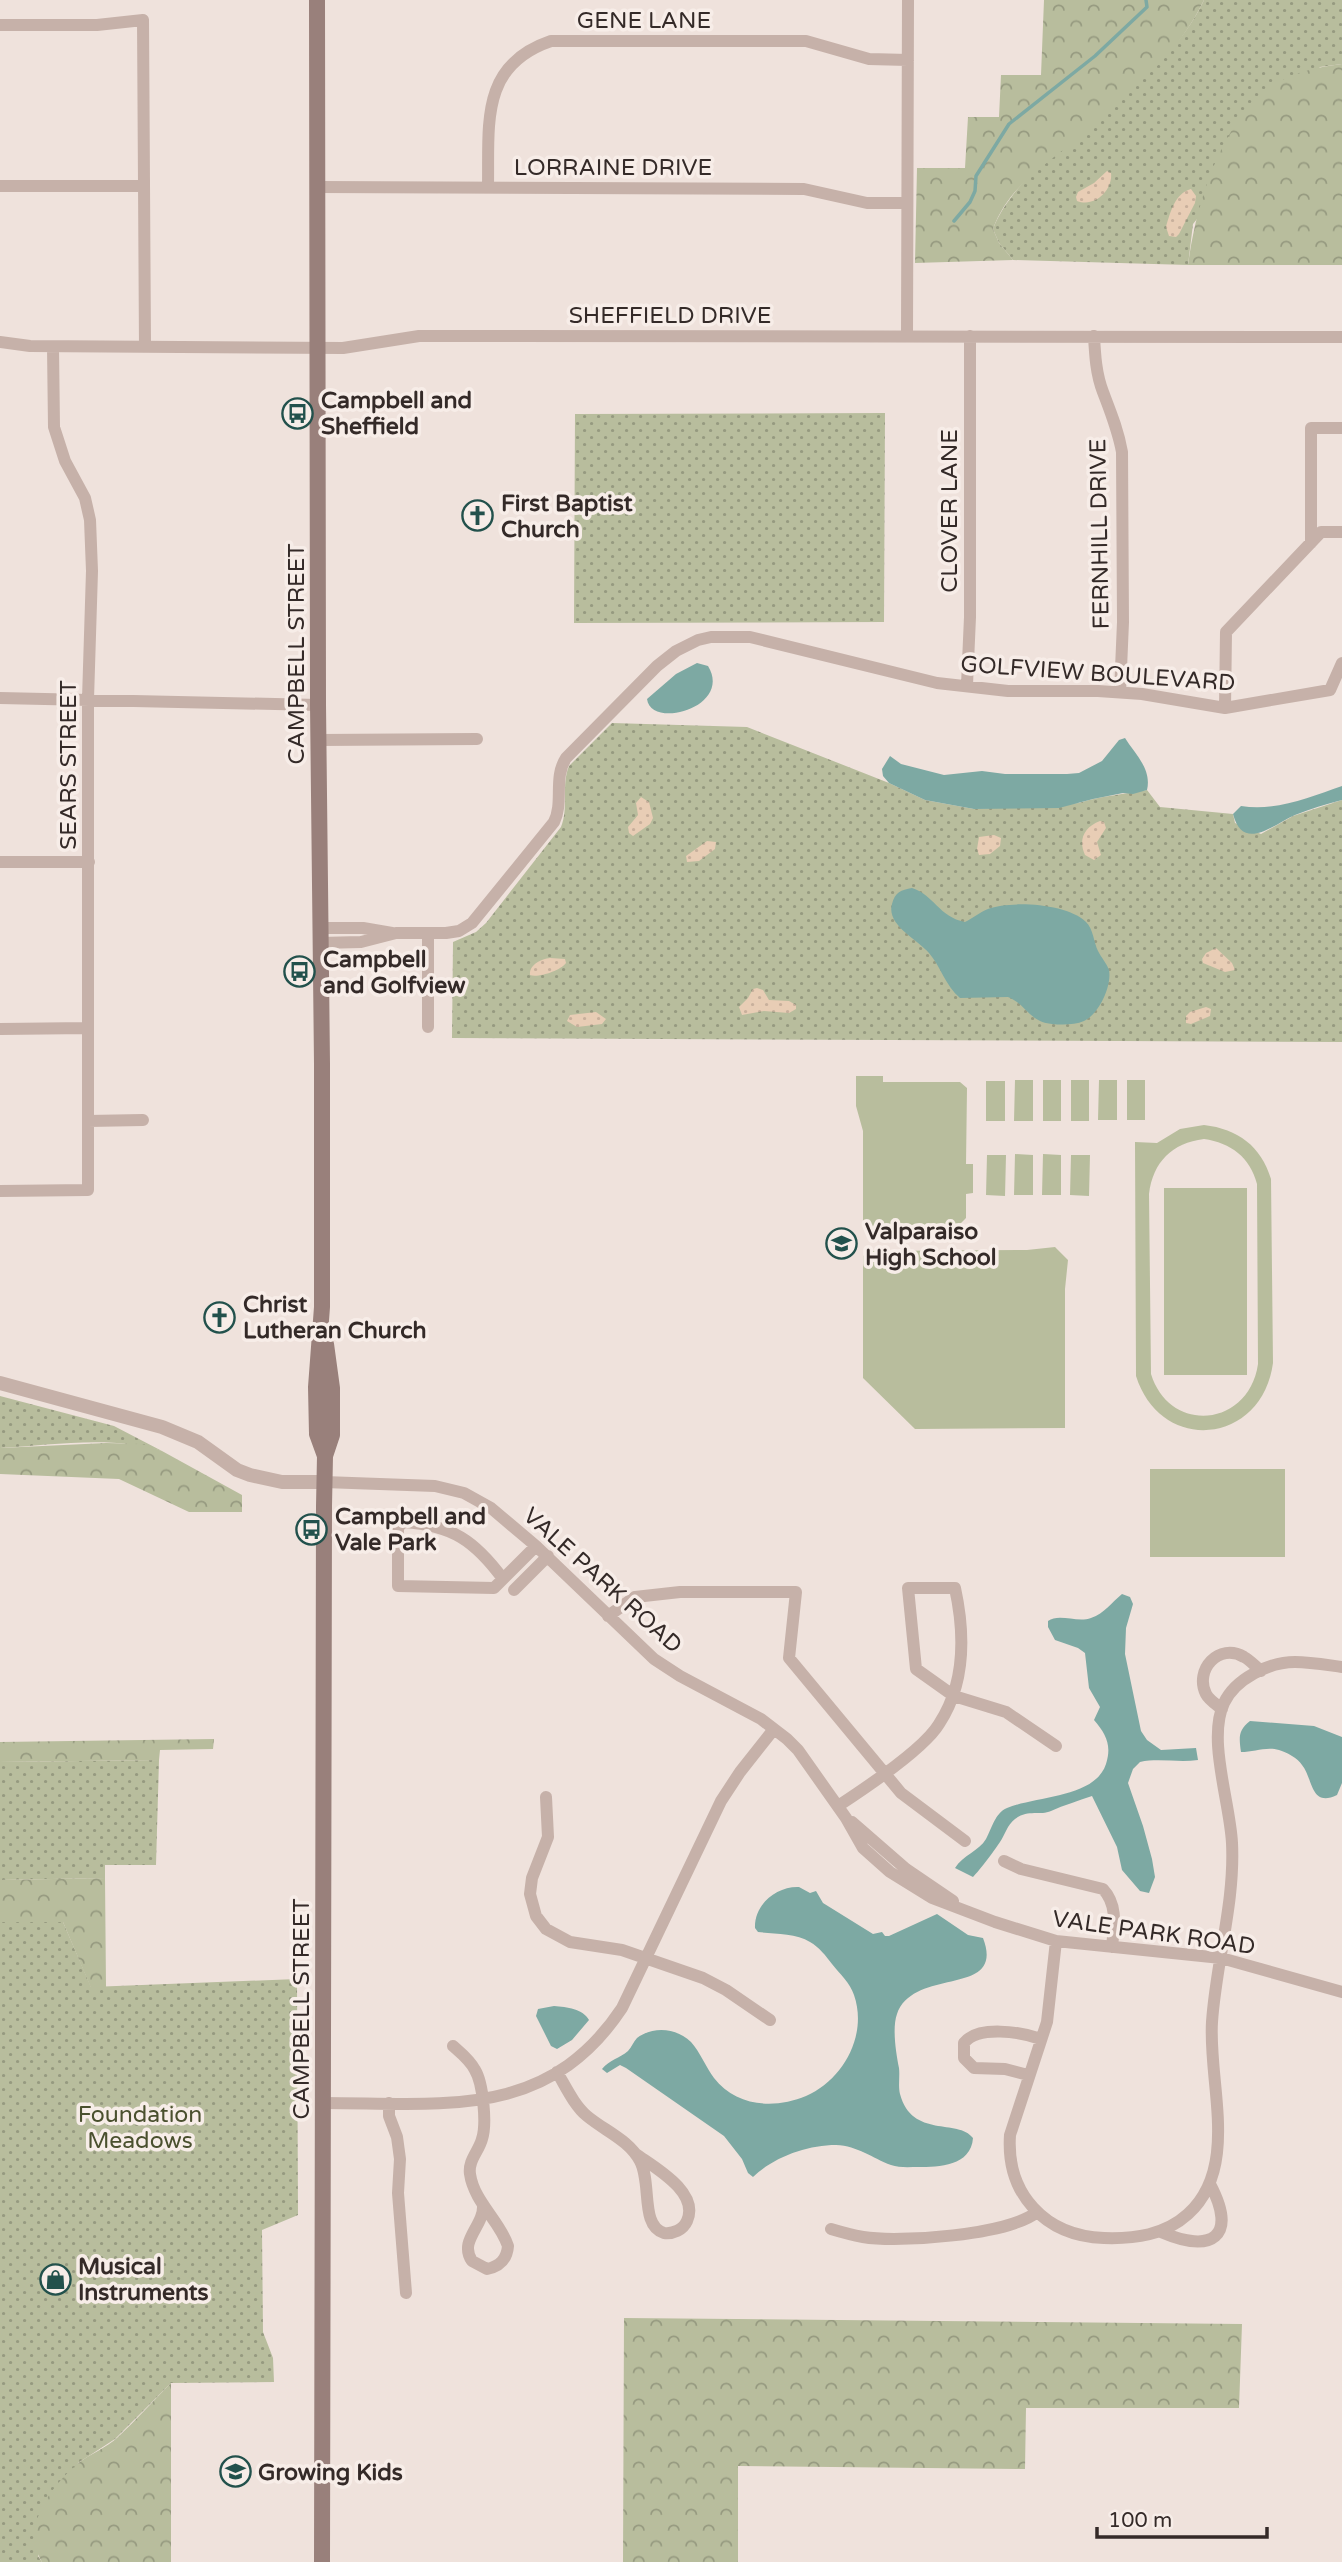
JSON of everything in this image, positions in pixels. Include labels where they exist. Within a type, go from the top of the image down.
[{"type":"main road","name":"CAMPBELL STREET","points":[[317,0],[321,1307],[332,1388],[332,1435],[325,1456],[324,1482],[321,2562]]},
{"type":"street","points":[[907,336],[908,0]]},
{"type":"street","points":[[0,25],[97,25],[143,20],[145,347]]},
{"type":"street","name":"GENE LANE","points":[[488,187],[491,118],[500,76],[516,58],[532,47],[551,41],[806,41],[869,59],[908,60]]},
{"type":"street","points":[[0,186],[144,186]]},
{"type":"street","name":"LORRAINE DRIVE","points":[[318,187],[804,189],[867,203],[907,203]]},
{"type":"street","name":"SHEFFIELD DRIVE","points":[[0,342],[30,346],[317,347],[366,346],[419,336],[1342,337]]},
{"type":"street","name":"CLOVER LANE","points":[[967,685],[970,617],[970,336]]},
{"type":"street","name":"FERNHILL DRIVE","points":[[1094,336],[1097,372],[1102,391],[1118,426],[1122,452],[1123,622],[1120,692]]},
{"type":"street","name":"SEARS STREET","points":[[0,1191],[88,1190],[88,699],[92,571],[90,520],[85,498],[65,461],[54,427],[54,346]]},
{"type":"street","points":[[1311,543],[1311,428],[1342,428]]},
{"type":"street","points":[[1225,708],[1226,632],[1321,532],[1342,532]]},
{"type":"street","name":"GOLFVIEW BOULEVARD","points":[[320,935],[361,942],[396,933],[459,931],[472,923],[554,822],[558,810],[560,769],[566,758],[657,666],[687,645],[723,635],[750,637],[928,681],[1008,691],[1120,692],[1225,708],[1330,690],[1342,663]]},
{"type":"street","points":[[0,698],[318,705]]},
{"type":"street","points":[[319,740],[477,739]]},
{"type":"street","points":[[0,862],[89,862]]},
{"type":"street","points":[[428,933],[428,1027]]},
{"type":"street","points":[[0,1029],[88,1028]]},
{"type":"street","points":[[88,1121],[143,1120]]},
{"type":"street","points":[[0,1384],[162,1427],[198,1442],[237,1470],[250,1475],[282,1482],[324,1482]]},
{"type":"street","name":"VALE PARK ROAD","points":[[324,1482],[425,1485],[454,1490],[474,1497],[491,1508],[548,1556],[643,1650],[666,1668],[745,1709],[774,1729],[798,1750],[846,1818],[906,1869],[961,1908],[995,1923],[1056,1941],[1221,1958],[1342,1992]]},
{"type":"street","points":[[503,1579],[477,1548],[451,1531],[424,1523],[404,1522],[398,1527],[398,1586],[494,1588],[503,1579],[536,1546]]},
{"type":"street","points":[[514,1590],[548,1556]]},
{"type":"street","points":[[838,1806],[923,1743],[939,1726],[954,1696],[962,1666],[955,1588],[908,1588],[916,1669],[954,1696],[1006,1713],[1056,1746]]},
{"type":"street","points":[[608,1616],[635,1597],[680,1592],[796,1592],[789,1658],[901,1793],[965,1841]]},
{"type":"street","points":[[1222,1709],[1206,1696],[1203,1682],[1210,1660],[1219,1654],[1230,1653],[1243,1656],[1261,1671]]},
{"type":"street","points":[[1056,1941],[1049,2011],[1011,2126],[1009,2144],[1017,2182],[1037,2212],[1063,2230],[1082,2236],[1127,2238],[1161,2232],[1195,2207],[1210,2183],[1218,2153],[1212,2029],[1231,1881],[1232,1846],[1229,1812],[1216,1740],[1224,1702],[1237,1686],[1271,1666],[1294,1662],[1342,1667]]},
{"type":"street","points":[[324,2103],[444,2103],[482,2100],[519,2090],[557,2072],[582,2053],[612,2023],[647,1958],[721,1801],[774,1729]]},
{"type":"street","points":[[546,1797],[548,1837],[530,1886],[530,1901],[546,1930],[561,1939],[622,1950],[717,1984],[770,2020]]},
{"type":"street","points":[[1004,1861],[1021,1869],[1103,1889],[1110,1898],[1114,1912],[1112,1947]]},
{"type":"street","points":[[1028,2075],[1005,2069],[974,2068],[964,2058],[964,2042],[981,2032],[1017,2032],[1041,2039]]},
{"type":"street","points":[[453,2046],[477,2072],[482,2100],[482,2140],[472,2159],[470,2172],[483,2204],[508,2246],[502,2261],[487,2269],[472,2261],[467,2250],[471,2236],[483,2218],[483,2204]]},
{"type":"street","points":[[557,2072],[580,2109],[673,2180],[685,2199],[689,2214],[687,2222],[677,2231],[664,2233],[652,2226],[648,2216],[647,2183],[636,2154]]},
{"type":"street","points":[[389,2103],[399,2148],[398,2193],[406,2293]]},
{"type":"street","points":[[1161,2232],[1190,2242],[1203,2242],[1220,2230],[1222,2209],[1210,2183]]},
{"type":"street","points":[[831,2229],[870,2237],[955,2235],[1019,2223],[1037,2212]]},
{"type":"green space","points":[[1044,0],[1204,0],[1182,37],[1161,62],[1117,97],[1079,137],[1029,177],[1008,200],[993,229],[999,243],[1013,260],[915,263],[917,168],[965,168],[968,117],[999,117],[1001,75],[1041,75]]},
{"type":"green space","points":[[1204,0],[1342,0],[1342,64],[1320,67],[1193,224],[1188,265],[1013,260],[999,243],[993,229],[1017,190],[1054,151],[1164,57],[1190,25]]},
{"type":"green space","points":[[1342,64],[1342,265],[1188,265],[1197,218],[1212,170],[1222,147],[1249,107],[1274,84],[1312,69]]},
{"type":"green space","points":[[885,413],[884,622],[574,623],[575,414]]},
{"type":"green space","points":[[612,723],[747,727],[925,800],[974,809],[1079,803],[1147,790],[1160,807],[1233,814],[1235,823],[1261,834],[1293,816],[1342,800],[1342,1042],[452,1038],[453,942],[476,932],[486,923],[561,827],[569,766]]},
{"type":"green space","points":[[856,1076],[883,1076],[883,1082],[960,1082],[967,1088],[966,1164],[973,1164],[973,1193],[966,1194],[966,1218],[955,1229],[869,1229],[863,1223],[863,1131],[856,1106]]},
{"type":"green space","points":[[1015,1080],[1033,1080],[1033,1121],[1014,1121]]},
{"type":"green space","points":[[1043,1080],[1061,1080],[1061,1121],[1043,1121]]},
{"type":"green space","points":[[1071,1080],[1089,1080],[1089,1121],[1071,1121]]},
{"type":"green space","points":[[1099,1080],[1117,1080],[1117,1120],[1098,1120]]},
{"type":"green space","points":[[1127,1080],[1145,1080],[1145,1120],[1127,1120]]},
{"type":"green space","points":[[986,1081],[1005,1081],[1005,1121],[986,1121]]},
{"type":"green space","points":[[1204,1125],[1238,1135],[1261,1157],[1271,1179],[1273,1363],[1265,1390],[1250,1411],[1231,1424],[1210,1430],[1187,1428],[1166,1419],[1149,1401],[1136,1376],[1135,1142],[1157,1143],[1180,1129]],"holes":[[[1193,1141],[1214,1141],[1238,1153],[1250,1166],[1257,1184],[1258,1364],[1252,1385],[1240,1401],[1225,1411],[1208,1416],[1191,1414],[1174,1407],[1161,1394],[1151,1374],[1149,1194],[1155,1172],[1166,1156]]]},
{"type":"green space","points":[[1015,1154],[1033,1155],[1033,1195],[1014,1195]]},
{"type":"green space","points":[[1043,1154],[1061,1155],[1061,1195],[1042,1195]]},
{"type":"green space","points":[[987,1155],[1006,1155],[1005,1196],[986,1195]]},
{"type":"green space","points":[[1071,1155],[1090,1155],[1089,1196],[1070,1195]]},
{"type":"green space","points":[[1164,1188],[1247,1188],[1247,1375],[1164,1375]]},
{"type":"green space","points":[[1055,1247],[1068,1260],[1065,1289],[1065,1428],[915,1429],[863,1378],[863,1256],[869,1251],[1027,1250]]},
{"type":"green space","points":[[0,1396],[114,1426],[162,1451],[103,1442],[0,1448]]},
{"type":"green space","points":[[142,1444],[162,1451],[242,1495],[242,1512],[189,1512],[119,1479],[0,1474],[0,1448]]},
{"type":"green space","points":[[1150,1469],[1285,1469],[1285,1557],[1150,1557]]},
{"type":"green space","points":[[214,1739],[213,1749],[160,1750],[159,1760],[0,1762],[0,1742]]},
{"type":"green space","points":[[159,1760],[156,1865],[105,1865],[105,1878],[0,1880],[0,1762]]},
{"type":"green space","points":[[105,1878],[106,1987],[91,1988],[63,1922],[0,1922],[0,1880]]},
{"type":"green space","name":"Foundation Meadows","points":[[0,1922],[63,1922],[91,1987],[297,1979],[298,2215],[262,2230],[263,2332],[273,2358],[274,2382],[171,2383],[115,2439],[78,2463],[38,2556],[42,2562],[0,2562]]},
{"type":"green space","points":[[624,2318],[1242,2324],[1239,2408],[1026,2408],[1025,2469],[738,2466],[738,2562],[623,2562]]},
{"type":"green space","points":[[171,2383],[171,2562],[42,2562],[36,2549],[37,2522],[57,2484],[77,2464],[118,2437]]},
{"type":"sand","points":[[1107,171],[1111,173],[1111,179],[1102,196],[1090,202],[1077,201],[1078,192]]},
{"type":"sand","points":[[1191,189],[1196,196],[1195,203],[1179,234],[1176,237],[1169,236],[1166,227],[1174,204],[1185,191]]},
{"type":"sand","points":[[641,797],[649,802],[653,818],[650,824],[633,836],[628,827],[638,815],[636,803]]},
{"type":"sand","points":[[1100,821],[1104,822],[1106,828],[1097,842],[1101,855],[1094,860],[1085,855],[1082,839],[1086,830]]},
{"type":"sand","points":[[994,835],[1001,838],[1000,846],[990,854],[979,855],[979,837]]},
{"type":"sand","points":[[707,841],[716,842],[715,849],[699,861],[687,862],[686,856]]},
{"type":"sand","points":[[1216,948],[1232,963],[1235,970],[1225,972],[1203,963],[1202,959],[1206,953]]},
{"type":"sand","points":[[550,958],[565,959],[566,963],[549,973],[530,975],[531,968],[536,963]]},
{"type":"sand","points":[[753,989],[763,990],[769,1000],[789,1001],[796,1005],[796,1009],[789,1013],[764,1011],[742,1015],[739,1007]]},
{"type":"sand","points":[[1206,1007],[1211,1009],[1210,1016],[1191,1024],[1186,1023],[1186,1016],[1190,1012]]},
{"type":"sand","points":[[596,1012],[606,1019],[602,1024],[577,1027],[567,1021],[570,1015]]},
{"type":"water","points":[[697,663],[708,666],[713,680],[710,693],[701,703],[675,713],[662,713],[652,708],[647,699],[676,674]]},
{"type":"water","points":[[1125,738],[1145,769],[1147,790],[1059,808],[974,809],[925,800],[889,783],[883,776],[882,769],[890,756],[901,764],[944,775],[982,771],[1005,774],[1079,773],[1102,761],[1119,740]]},
{"type":"water","points":[[1342,786],[1342,800],[1295,815],[1260,832],[1244,832],[1233,814],[1241,806],[1279,805]]},
{"type":"water","points":[[912,888],[920,891],[949,916],[965,922],[988,909],[1024,904],[1053,908],[1078,916],[1088,925],[1109,970],[1108,984],[1099,1006],[1084,1021],[1056,1024],[1038,1020],[1008,997],[960,998],[929,953],[894,919],[891,912],[895,897]]},
{"type":"water","points":[[1122,1594],[1130,1597],[1133,1604],[1126,1628],[1125,1654],[1141,1731],[1147,1740],[1161,1750],[1196,1748],[1198,1760],[1147,1761],[1140,1762],[1133,1769],[1128,1783],[1143,1826],[1155,1877],[1149,1893],[1140,1891],[1122,1870],[1117,1847],[1092,1796],[1047,1812],[1025,1814],[1015,1819],[973,1877],[955,1868],[983,1843],[1003,1810],[1077,1790],[1100,1775],[1108,1757],[1108,1745],[1105,1735],[1094,1720],[1100,1707],[1089,1688],[1085,1653],[1055,1640],[1048,1621],[1057,1618],[1091,1618],[1104,1611]]},
{"type":"water","points":[[1250,1721],[1314,1726],[1342,1737],[1342,1783],[1337,1795],[1322,1798],[1317,1795],[1300,1762],[1285,1752],[1270,1749],[1241,1752],[1240,1735]]},
{"type":"water","points":[[799,1887],[810,1893],[816,1891],[823,1903],[873,1934],[882,1932],[889,1936],[937,1914],[968,1935],[983,1938],[987,1957],[982,1968],[970,1976],[921,1990],[907,1999],[897,2014],[895,2026],[899,2091],[906,2108],[914,2117],[924,2122],[957,2129],[973,2138],[967,2154],[960,2159],[944,2165],[901,2167],[836,2145],[803,2150],[781,2158],[753,2177],[724,2136],[626,2068],[620,2065],[607,2073],[602,2069],[628,2051],[643,2034],[665,2030],[679,2034],[691,2042],[723,2088],[745,2100],[782,2103],[806,2096],[831,2079],[841,2068],[855,2040],[858,2025],[852,1991],[825,1955],[813,1944],[792,1935],[758,1932],[755,1928],[758,1912],[768,1898],[782,1890]]},
{"type":"water","points":[[554,2006],[579,2011],[589,2020],[572,2040],[557,2049],[551,2046],[536,2016],[538,2009]]},
{"type":"waterway","points":[[954,221],[970,202],[975,191],[976,176],[1009,124],[1095,56],[1147,7],[1146,0]]},
{"type":"place","name":"Campbell and Sheffield","points":[[298,413]]},
{"type":"place","name":"First Baptist Church","points":[[478,516]]},
{"type":"place","name":"Campbell and Golfview","points":[[300,972]]},
{"type":"place","name":"Valparaiso High School","points":[[842,1244]]},
{"type":"place","name":"Christ Lutheran Church","points":[[220,1317]]},
{"type":"place","name":"Campbell and Vale Park","points":[[312,1529]]},
{"type":"place","name":"Musical Instruments","points":[[55,2279]]},
{"type":"place","name":"Growing Kids","points":[[235,2472]]}]
